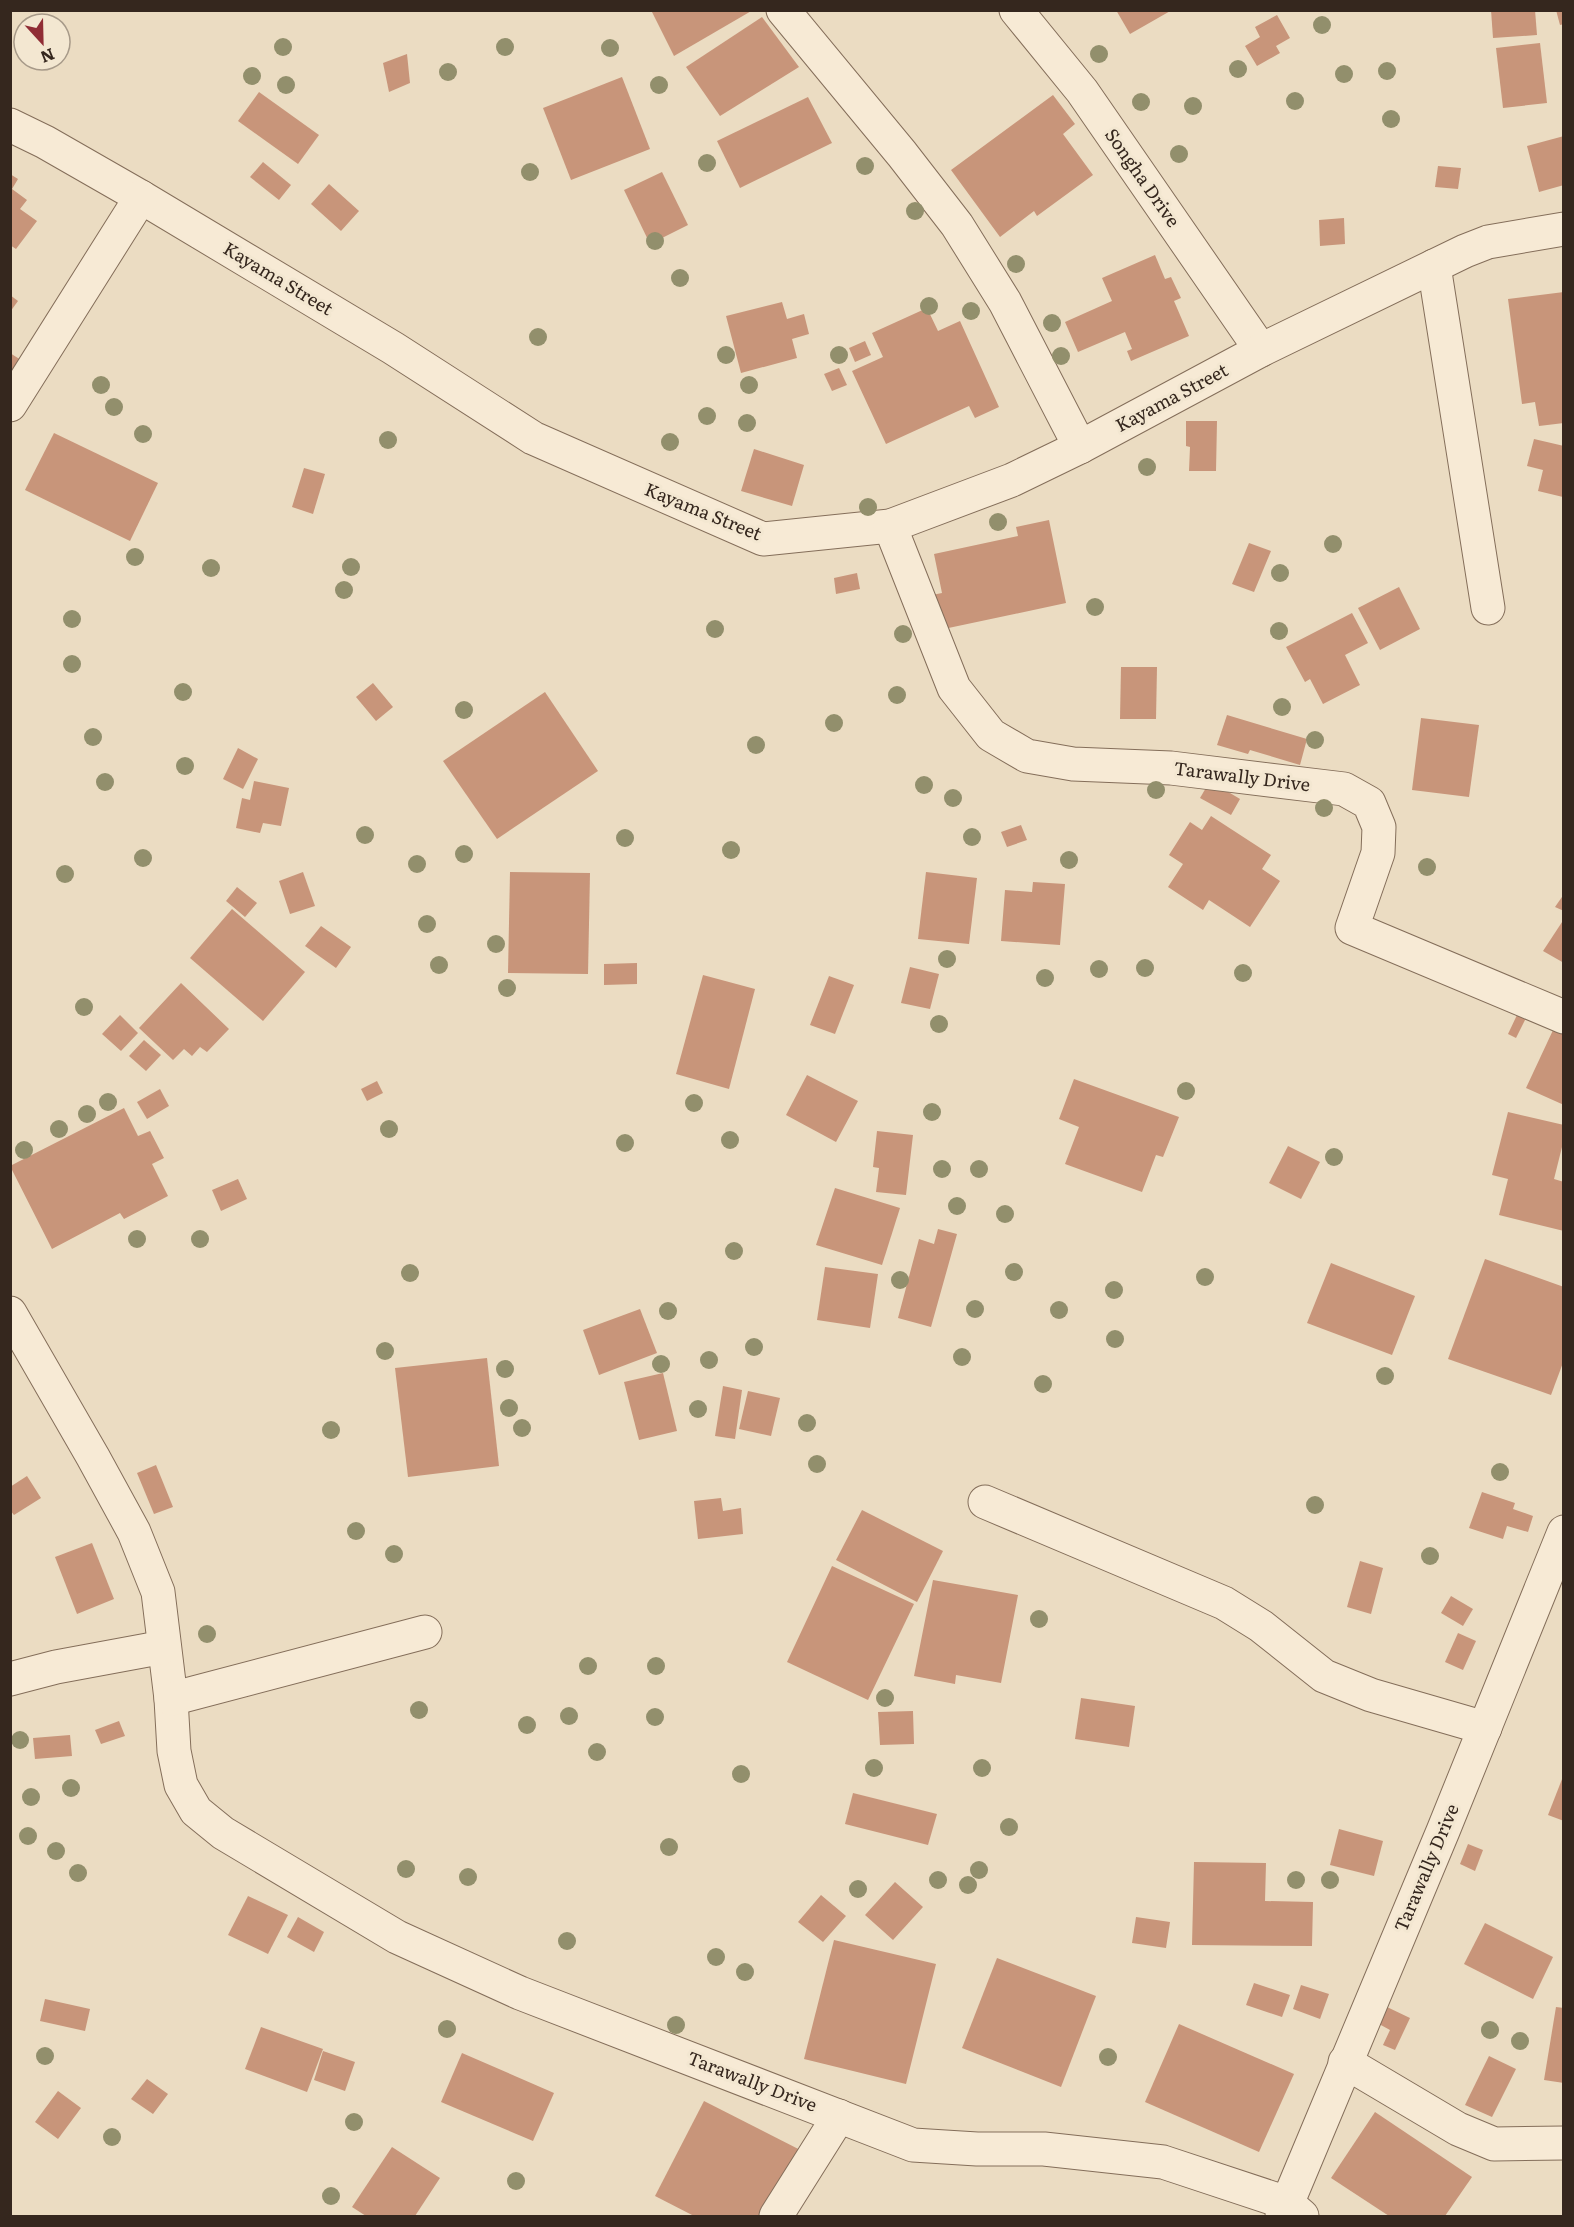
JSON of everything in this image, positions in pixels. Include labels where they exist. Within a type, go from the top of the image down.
[{"type":"street","points":[[783,10],[902,154],[957,225],[1005,302],[1080,447]]},
{"type":"street","name":"Songha Drive","points":[[1016,10],[1082,91],[1261,350]]},
{"type":"street","name":"Kayama Street","points":[[10,125],[141,197],[393,348],[533,438],[763,539],[891,526],[1012,480],[1080,447],[1261,350],[1434,266],[1477,247],[1563,229]]},
{"type":"street","points":[[10,405],[141,197]]},
{"type":"street","points":[[1434,266],[1488,608]]},
{"type":"street","name":"Tarawally Drive","points":[[891,526],[954,688],[991,735],[1028,756],[1073,764],[1171,768],[1344,789],[1369,803],[1379,826],[1378,853],[1352,928],[1563,1017]]},
{"type":"street","name":"Tarawally Drive","points":[[10,1313],[134,1532],[158,1592],[171,1699],[174,1751],[181,1785],[196,1811],[223,1833],[397,1937],[520,1993],[913,2145],[977,2149],[1044,2149],[1163,2162],[1290,2212],[1345,2062],[1485,1728],[1563,1532]]},
{"type":"street","points":[[985,1502],[1224,1603],[1262,1626],[1324,1676],[1371,1695],[1485,1728]]},
{"type":"street","points":[[171,1699],[425,1632]]},
{"type":"street","points":[[10,1679],[56,1667],[164,1647]]},
{"type":"street","points":[[1345,2062],[1458,2129],[1494,2144],[1563,2143]]},
{"type":"street","points":[[776,2217],[839,2116]]},
{"type":"building","points":[[651,10],[753,10],[674,56]]},
{"type":"building","points":[[1116,10],[1172,10],[1130,34]]},
{"type":"building","points":[[1491,10],[1535,10],[1537,35],[1493,38]]},
{"type":"building","points":[[1556,10],[1564,10],[1564,24],[1560,25]]},
{"type":"building","points":[[1277,15],[1290,38],[1276,46],[1280,53],[1257,66],[1245,46],[1260,37],[1255,27]]},
{"type":"building","points":[[762,17],[799,67],[720,116],[686,67]]},
{"type":"building","points":[[1540,43],[1547,103],[1503,108],[1496,48]]},
{"type":"building","points":[[407,54],[410,83],[389,92],[383,63]]},
{"type":"building","points":[[622,77],[650,149],[571,180],[543,108]]},
{"type":"building","points":[[259,92],[319,135],[298,164],[238,121]]},
{"type":"building","points":[[1053,95],[1075,124],[1063,134],[1093,175],[1037,216],[1034,211],[1000,237],[951,170]]},
{"type":"building","points":[[808,97],[832,143],[740,188],[717,141]]},
{"type":"building","points":[[1564,136],[1564,185],[1539,192],[1527,146]]},
{"type":"building","points":[[263,162],[291,185],[279,200],[250,177]]},
{"type":"building","points":[[1438,166],[1461,168],[1458,189],[1435,187]]},
{"type":"building","points":[[662,172],[688,225],[650,244],[624,190]]},
{"type":"building","points":[[10,174],[18,179],[12,189],[27,200],[20,209],[37,221],[16,249],[10,245]]},
{"type":"building","points":[[329,184],[359,211],[341,231],[311,204]]},
{"type":"building","points":[[1344,218],[1345,244],[1320,246],[1319,220]]},
{"type":"building","points":[[1155,255],[1165,279],[1171,277],[1181,298],[1174,301],[1189,336],[1131,361],[1127,351],[1132,349],[1125,332],[1078,352],[1065,322],[1112,301],[1102,278]]},
{"type":"building","points":[[1564,292],[1564,423],[1539,426],[1535,402],[1522,404],[1508,299]]},
{"type":"building","points":[[10,295],[18,301],[10,312]]},
{"type":"building","points":[[782,302],[787,319],[804,314],[809,334],[792,339],[797,358],[741,373],[726,316]]},
{"type":"building","points":[[927,308],[938,331],[960,321],[999,407],[975,418],[969,406],[886,444],[852,371],[883,357],[872,333]]},
{"type":"building","points":[[865,341],[871,355],[855,362],[849,348]]},
{"type":"building","points":[[10,353],[21,360],[10,375]]},
{"type":"building","points":[[839,368],[847,385],[832,391],[824,374]]},
{"type":"building","points":[[1186,421],[1217,421],[1216,471],[1189,471],[1190,447],[1186,446]]},
{"type":"building","points":[[54,433],[158,483],[130,541],[25,490]]},
{"type":"building","points":[[1534,439],[1564,446],[1563,497],[1538,491],[1543,470],[1527,466]]},
{"type":"building","points":[[754,449],[804,465],[792,506],[741,491]]},
{"type":"building","points":[[304,468],[325,474],[313,514],[292,507]]},
{"type":"building","points":[[1049,520],[1066,603],[939,630],[932,595],[942,593],[934,554],[1018,536],[1016,527]]},
{"type":"building","points":[[1249,543],[1271,551],[1254,592],[1232,584]]},
{"type":"building","points":[[857,573],[860,589],[836,594],[834,578]]},
{"type":"building","points":[[1399,587],[1420,629],[1380,650],[1358,608]]},
{"type":"building","points":[[1352,613],[1368,643],[1345,655],[1360,685],[1323,704],[1310,679],[1305,682],[1286,647]]},
{"type":"building","points":[[1121,667],[1157,667],[1156,719],[1120,719]]},
{"type":"building","points":[[373,683],[393,707],[376,721],[356,697]]},
{"type":"building","points":[[545,692],[598,771],[497,839],[443,761]]},
{"type":"building","points":[[1227,715],[1307,739],[1300,765],[1250,750],[1248,754],[1217,745]]},
{"type":"building","points":[[1421,718],[1479,725],[1469,797],[1412,790]]},
{"type":"building","points":[[238,748],[258,759],[243,789],[223,779]]},
{"type":"building","points":[[254,781],[289,788],[281,826],[263,823],[260,833],[236,828],[242,798],[250,800]]},
{"type":"building","points":[[1210,781],[1240,799],[1231,815],[1200,798]]},
{"type":"building","points":[[1211,816],[1271,855],[1262,869],[1280,881],[1250,927],[1209,900],[1203,910],[1168,887],[1183,864],[1169,855],[1190,822],[1202,830]]},
{"type":"building","points":[[1021,825],[1027,840],[1007,847],[1001,832]]},
{"type":"building","points":[[303,872],[315,906],[290,914],[279,881]]},
{"type":"building","points":[[510,872],[590,873],[588,974],[508,973]]},
{"type":"building","points":[[926,872],[977,878],[969,944],[918,939]]},
{"type":"building","points":[[1033,882],[1065,884],[1060,945],[1001,941],[1005,890],[1032,892]]},
{"type":"building","points":[[237,887],[257,903],[245,917],[226,901]]},
{"type":"building","points":[[1564,894],[1564,911],[1555,907]]},
{"type":"building","points":[[232,909],[305,972],[263,1021],[190,958]]},
{"type":"building","points":[[1564,919],[1564,963],[1543,951]]},
{"type":"building","points":[[321,926],[351,947],[336,968],[305,946]]},
{"type":"building","points":[[637,963],[637,984],[604,985],[604,964]]},
{"type":"building","points":[[910,967],[939,974],[930,1009],[901,1003]]},
{"type":"building","points":[[703,975],[755,989],[729,1089],[676,1074]]},
{"type":"building","points":[[829,976],[854,985],[835,1034],[810,1025]]},
{"type":"building","points":[[181,983],[229,1029],[207,1052],[200,1047],[192,1056],[184,1049],[173,1060],[139,1028]]},
{"type":"building","points":[[120,1015],[138,1033],[121,1051],[102,1034]]},
{"type":"building","points":[[1517,1015],[1526,1018],[1516,1038],[1508,1034]]},
{"type":"building","points":[[1554,1028],[1564,1032],[1564,1105],[1526,1088]]},
{"type":"building","points":[[144,1040],[161,1055],[146,1071],[129,1056]]},
{"type":"building","points":[[807,1075],[858,1101],[836,1142],[786,1115]]},
{"type":"building","points":[[1074,1079],[1179,1117],[1163,1157],[1156,1155],[1142,1192],[1065,1164],[1079,1127],[1059,1119]]},
{"type":"building","points":[[377,1081],[383,1093],[367,1101],[361,1089]]},
{"type":"building","points":[[160,1089],[169,1106],[147,1119],[137,1102]]},
{"type":"building","points":[[124,1108],[138,1136],[150,1131],[164,1158],[152,1164],[168,1196],[124,1219],[120,1213],[52,1249],[10,1166]]},
{"type":"building","points":[[1508,1112],[1564,1125],[1564,1139],[1554,1179],[1564,1182],[1564,1231],[1499,1215],[1508,1179],[1492,1175]]},
{"type":"building","points":[[877,1131],[913,1135],[906,1195],[876,1192],[879,1168],[873,1167]]},
{"type":"building","points":[[1288,1146],[1320,1162],[1301,1199],[1269,1183]]},
{"type":"building","points":[[238,1179],[247,1199],[221,1211],[212,1190]]},
{"type":"building","points":[[835,1188],[900,1208],[882,1265],[816,1245]]},
{"type":"building","points":[[938,1229],[957,1234],[931,1327],[898,1318],[919,1239],[934,1244]]},
{"type":"building","points":[[1485,1259],[1564,1287],[1564,1360],[1551,1395],[1448,1359]]},
{"type":"building","points":[[1331,1263],[1415,1296],[1392,1355],[1307,1323]]},
{"type":"building","points":[[825,1267],[878,1274],[870,1328],[817,1320]]},
{"type":"building","points":[[640,1309],[657,1353],[599,1375],[583,1330]]},
{"type":"building","points":[[487,1358],[499,1466],[408,1477],[395,1368]]},
{"type":"building","points":[[663,1373],[677,1431],[639,1440],[624,1382]]},
{"type":"building","points":[[723,1386],[742,1390],[735,1439],[715,1436]]},
{"type":"building","points":[[748,1391],[780,1398],[771,1436],[739,1429]]},
{"type":"building","points":[[156,1465],[173,1507],[154,1514],[137,1473]]},
{"type":"building","points":[[27,1476],[41,1498],[14,1515],[10,1510],[10,1487]]},
{"type":"building","points":[[1482,1492],[1515,1503],[1513,1509],[1533,1516],[1528,1532],[1507,1526],[1503,1539],[1469,1528]]},
{"type":"building","points":[[721,1498],[723,1511],[741,1508],[743,1534],[698,1539],[694,1501]]},
{"type":"building","points":[[862,1510],[943,1551],[917,1602],[836,1560]]},
{"type":"building","points":[[92,1543],[114,1599],[77,1614],[55,1557]]},
{"type":"building","points":[[1360,1561],[1383,1568],[1371,1614],[1347,1607]]},
{"type":"building","points":[[832,1566],[914,1604],[868,1700],[787,1662]]},
{"type":"building","points":[[933,1580],[1018,1595],[1001,1683],[956,1675],[955,1684],[914,1676]]},
{"type":"building","points":[[1451,1596],[1473,1609],[1463,1626],[1441,1613]]},
{"type":"building","points":[[1458,1633],[1476,1641],[1463,1670],[1445,1662]]},
{"type":"building","points":[[1081,1698],[1135,1706],[1129,1747],[1075,1739]]},
{"type":"building","points":[[913,1711],[914,1744],[880,1745],[878,1712]]},
{"type":"building","points":[[119,1721],[125,1736],[101,1744],[95,1730]]},
{"type":"building","points":[[70,1735],[72,1756],[35,1759],[33,1738]]},
{"type":"building","points":[[1564,1774],[1564,1821],[1548,1815]]},
{"type":"building","points":[[853,1793],[937,1814],[928,1845],[845,1824]]},
{"type":"building","points":[[1339,1829],[1383,1841],[1374,1876],[1330,1865]]},
{"type":"building","points":[[1468,1844],[1483,1850],[1475,1871],[1460,1864]]},
{"type":"building","points":[[1194,1862],[1266,1863],[1265,1901],[1313,1902],[1312,1946],[1192,1945]]},
{"type":"building","points":[[895,1882],[923,1907],[893,1940],[865,1915]]},
{"type":"building","points":[[821,1895],[846,1916],[823,1942],[798,1922]]},
{"type":"building","points":[[248,1896],[288,1915],[268,1954],[228,1935]]},
{"type":"building","points":[[298,1917],[324,1932],[314,1952],[287,1937]]},
{"type":"building","points":[[1136,1917],[1170,1922],[1166,1948],[1132,1943]]},
{"type":"building","points":[[1485,1923],[1553,1957],[1533,1999],[1464,1964]]},
{"type":"building","points":[[834,1940],[936,1964],[906,2084],[804,2059]]},
{"type":"building","points":[[997,1958],[1096,1996],[1061,2087],[962,2048]]},
{"type":"building","points":[[1254,1983],[1290,1995],[1282,2017],[1246,2005]]},
{"type":"building","points":[[1301,1985],[1329,1994],[1320,2019],[1293,2009]]},
{"type":"building","points":[[45,1999],[90,2009],[85,2031],[40,2021]]},
{"type":"building","points":[[1387,2007],[1410,2018],[1395,2050],[1383,2045],[1390,2030],[1379,2024]]},
{"type":"building","points":[[1556,2007],[1564,2008],[1564,2083],[1544,2080]]},
{"type":"building","points":[[1179,2024],[1294,2074],[1259,2152],[1145,2102]]},
{"type":"building","points":[[261,2027],[323,2049],[307,2092],[245,2069]]},
{"type":"building","points":[[323,2051],[355,2062],[345,2091],[314,2080]]},
{"type":"building","points":[[462,2053],[554,2093],[533,2141],[441,2102]]},
{"type":"building","points":[[1489,2056],[1516,2069],[1492,2117],[1465,2105]]},
{"type":"building","points":[[147,2079],[168,2094],[153,2114],[131,2099]]},
{"type":"building","points":[[58,2091],[81,2108],[58,2139],[35,2122]]},
{"type":"building","points":[[704,2101],[816,2158],[786,2216],[694,2216],[655,2196]]},
{"type":"building","points":[[1375,2112],[1472,2177],[1445,2216],[1389,2216],[1331,2178]]},
{"type":"building","points":[[392,2147],[440,2178],[415,2216],[366,2216],[352,2207]]}]
